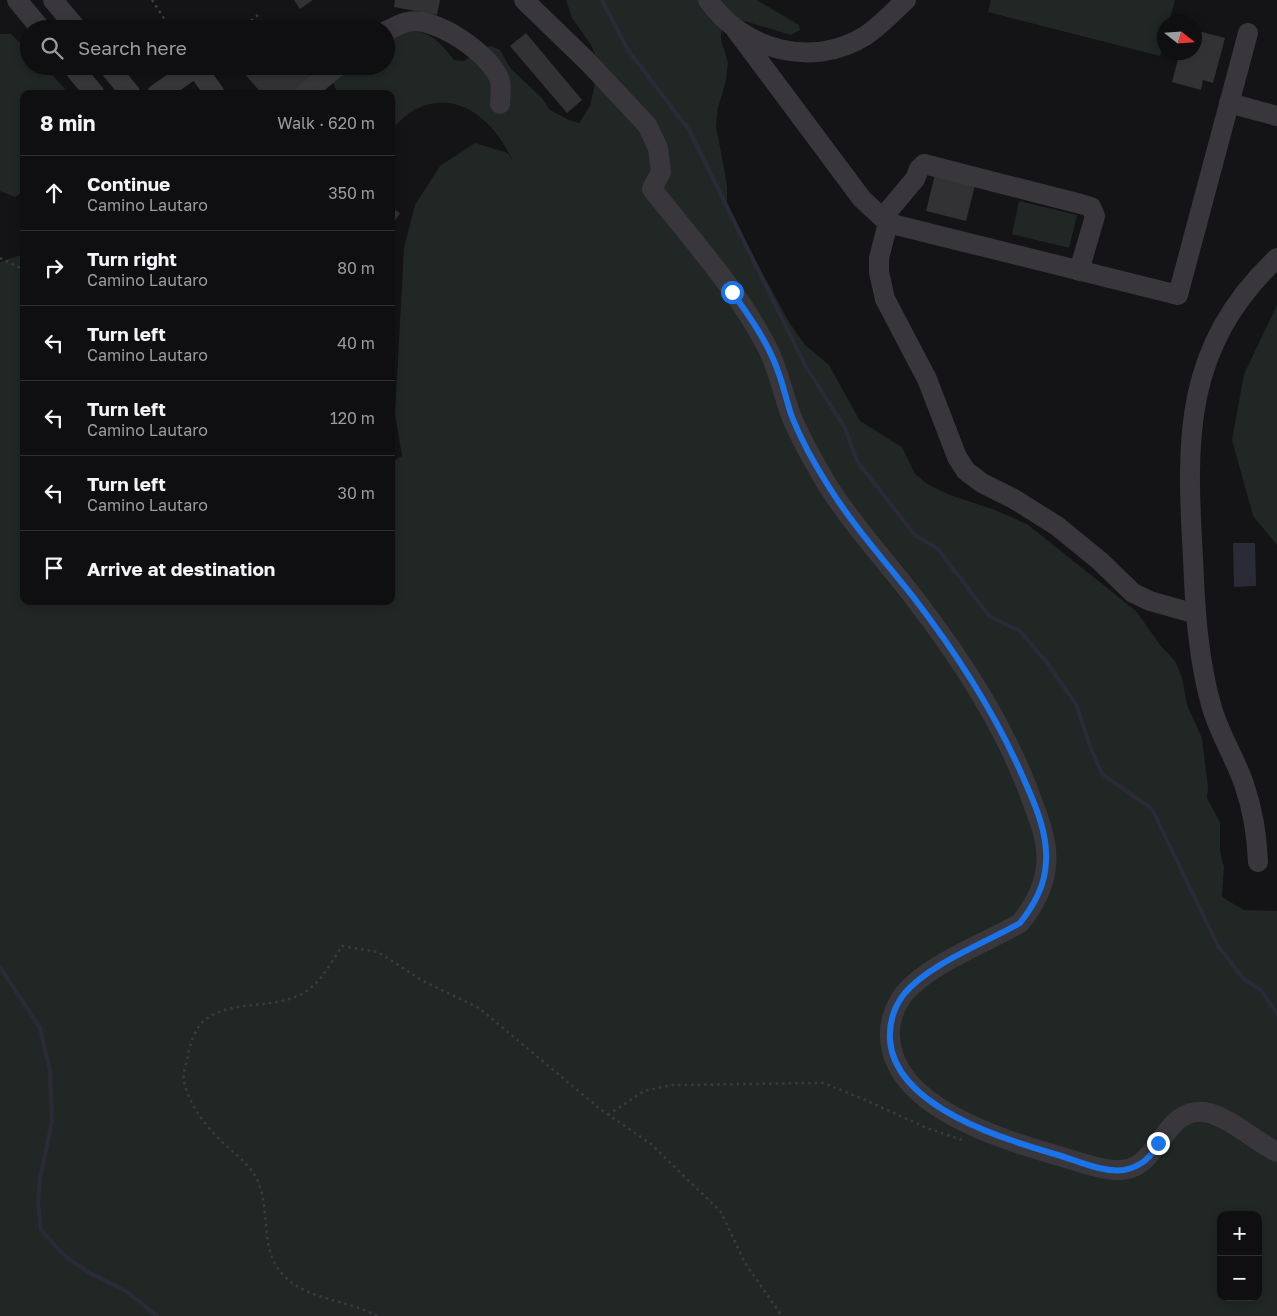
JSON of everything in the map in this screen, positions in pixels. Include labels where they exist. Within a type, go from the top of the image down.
[{"type":"lane","points":[[17,0],[33,20]]},
{"type":"lane","points":[[53,0],[70,20]]},
{"type":"lane","points":[[524,0],[588,62],[647,125],[658,148],[661,172],[652,189],[732,292],[757,330],[779,373],[800,436],[829,488],[863,536],[939,630],[979,689],[1012,752],[1043,830],[1046,852],[1045,875],[1036,901],[1020,923],[936,968],[910,988],[898,1003],[890,1032],[892,1052],[900,1071],[906,1079],[943,1109],[982,1130],[1022,1145],[1107,1169],[1123,1170],[1139,1165],[1152,1154],[1175,1123],[1196,1112],[1216,1115],[1277,1152]]},
{"type":"lane","points":[[708,0],[736,30],[862,199],[885,220],[1079,272],[1178,295],[1248,34]]},
{"type":"lane","points":[[736,30],[762,44],[777,49],[806,53],[822,51],[851,43],[864,36],[877,28],[906,0]]},
{"type":"lane","points":[[395,27],[407,22],[418,21],[436,25],[452,32],[492,66],[501,82],[500,104]]},
{"type":"lane","points":[[79,75],[91,90]]},
{"type":"lane","points":[[115,75],[128,90]]},
{"type":"lane","points":[[163,90],[184,75]]},
{"type":"lane","points":[[202,75],[212,90]]},
{"type":"lane","points":[[309,90],[327,75]]},
{"type":"lane","points":[[1229,103],[1277,116]]},
{"type":"lane","points":[[1079,272],[1095,216],[1092,207],[1082,204],[924,164],[918,169],[915,179],[885,220],[879,258],[881,286],[885,299],[923,372],[957,457],[966,471],[982,484],[1014,499],[1057,526],[1100,561],[1133,594],[1150,601],[1196,614]]},
{"type":"lane","points":[[1258,862],[1256,836],[1250,803],[1210,702],[1196,614],[1189,463],[1198,395],[1208,360],[1222,327],[1241,298],[1277,258]]},
{"type":"path","points":[[152,0],[165,20]]},
{"type":"path","points":[[252,20],[258,15]]},
{"type":"path","points":[[0,258],[20,268]]},
{"type":"path","points":[[377,1316],[313,1294],[286,1278],[274,1265],[266,1234],[266,1216],[260,1186],[249,1166],[222,1142],[196,1111],[183,1080],[191,1042],[205,1019],[226,1010],[292,998],[316,984],[342,946],[378,952],[422,981],[480,1008],[608,1115],[651,1144],[720,1212],[745,1263],[782,1316]]},
{"type":"path","points":[[608,1115],[644,1091],[672,1085],[823,1083],[863,1098],[926,1128],[963,1140]]},
{"type":"shaded area","points":[[566,0],[757,0],[799,25],[800,30],[791,35],[741,20],[731,21],[723,28],[721,40],[728,62],[726,81],[718,108],[716,126],[727,184],[727,204],[731,215],[789,322],[805,345],[829,365],[860,421],[902,447],[915,474],[929,485],[950,495],[995,510],[1027,524],[1136,611],[1161,646],[1175,661],[1182,677],[1187,705],[1202,738],[1208,787],[1207,798],[1220,822],[1220,851],[1224,867],[1222,897],[1244,910],[1277,911],[1277,1316],[0,1316],[0,262],[20,255],[20,605],[395,605],[395,460],[402,456],[395,414],[404,248],[415,205],[440,166],[475,143],[508,153],[513,162],[506,148],[497,135],[475,113],[447,103],[432,104],[412,111],[395,126],[395,90],[336,90],[330,75],[395,75],[395,34],[398,33],[417,32],[432,37],[454,60],[464,61],[480,48],[491,46],[500,50],[511,69],[541,97],[550,110],[579,123],[590,106],[599,64],[591,45],[572,18]]},
{"type":"shaded area","points":[[991,0],[1175,0],[1171,15],[1157,15],[1157,55],[988,12]]},
{"type":"shaded area","points":[[0,34],[11,34],[20,42],[20,75],[53,75],[66,90],[20,90],[20,194],[15,197],[0,191]]},
{"type":"shaded area","points":[[1019,201],[1077,215],[1069,248],[1012,234]]},
{"type":"shaded area","points":[[1277,305],[1277,545],[1253,516],[1232,440],[1244,374]]},
{"type":"water","points":[[1233,543],[1255,543],[1256,586],[1234,587]]},
{"type":"building","points":[[294,0],[313,0],[300,9]]},
{"type":"building","points":[[395,0],[440,0],[437,15],[394,7]]},
{"type":"building","points":[[1202,32],[1225,38],[1213,83],[1203,80],[1201,90],[1172,82],[1178,60],[1202,60]]},
{"type":"building","points":[[526,33],[582,100],[567,113],[510,46]]},
{"type":"building","points":[[246,75],[313,75],[296,90],[259,90]]},
{"type":"building","points":[[935,175],[975,185],[966,221],[926,211]]},
{"type":"building","points":[[395,210],[400,213],[395,220]]},
{"type":"waterway","points":[[602,0],[628,50],[689,130],[805,365],[845,428],[857,461],[915,535],[938,549],[990,617],[1020,631],[1045,660],[1076,704],[1102,774],[1152,809],[1218,946],[1244,979],[1261,990],[1277,1014]]},
{"type":"waterway","points":[[0,967],[40,1028],[50,1071],[52,1122],[40,1178],[38,1203],[41,1230],[66,1257],[88,1272],[126,1291],[157,1316]]},
{"type":"route","points":[[732,292],[745,310],[768,350],[779,373],[784,395],[800,436],[829,488],[863,536],[939,630],[979,689],[1012,752],[1043,830],[1046,852],[1045,875],[1036,901],[1020,923],[936,968],[903,995],[891,1022],[890,1042],[895,1062],[906,1079],[943,1109],[982,1130],[1022,1145],[1107,1169],[1123,1170],[1139,1165],[1146,1160],[1158,1143]]}]
